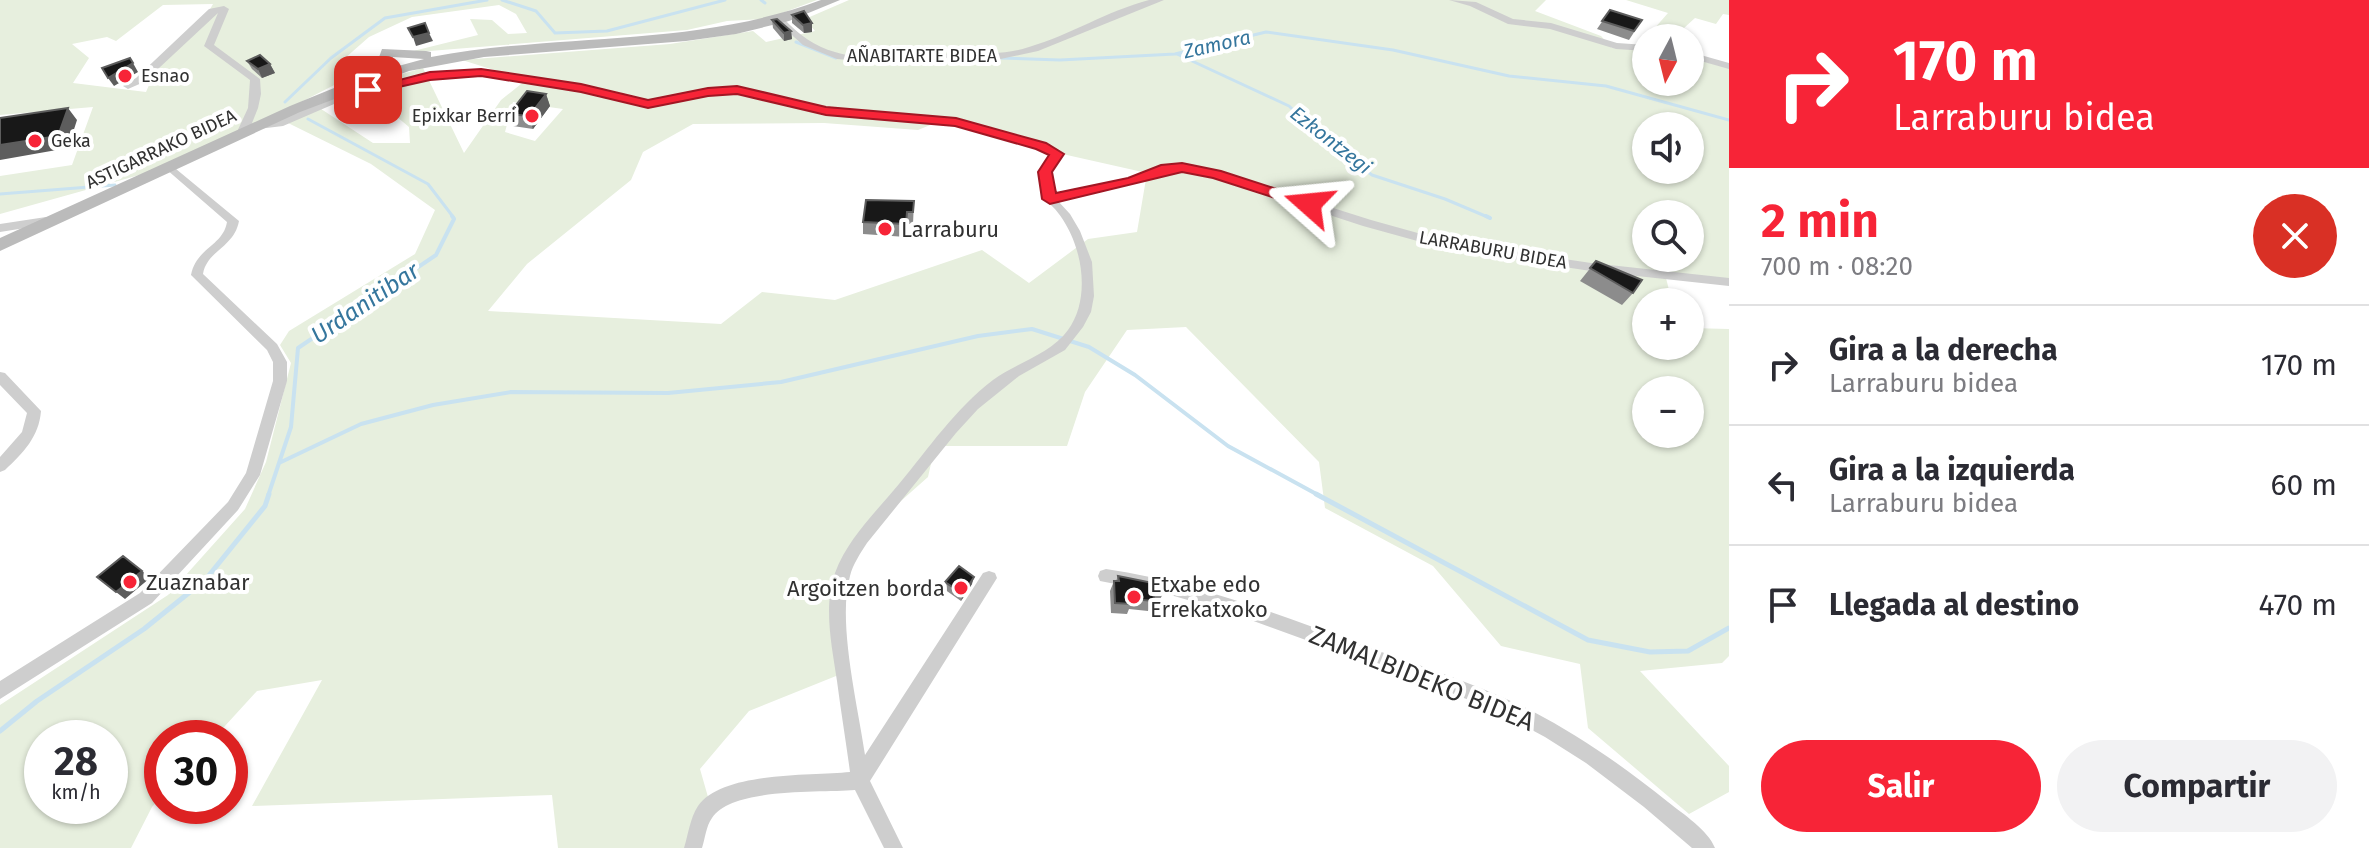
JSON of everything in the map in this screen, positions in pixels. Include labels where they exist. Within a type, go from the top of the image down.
[{"type":"main road","name":"ASTIGARRAKO BIDEA","points":[[2,237],[58,218],[330,96],[396,63],[446,55],[663,40],[739,31],[781,21],[833,0]]},
{"type":"main road","points":[[360,80],[385,62],[387,52],[403,56],[446,55]]},
{"type":"main road","name":"ASTIGARRAKO BIDEA","points":[[360,80],[413,66],[497,52]]},
{"type":"main road","points":[[396,63],[413,66]]},
{"type":"street","name":"AÑABITARTE BIDEA","points":[[781,21],[796,36],[839,57],[865,60],[998,57],[1030,50],[1094,27],[1139,5],[1159,0]]},
{"type":"street","points":[[1454,0],[1473,4],[1511,22],[1551,26],[1616,46],[1632,47]]},
{"type":"street","points":[[128,86],[140,80],[212,11],[224,9],[209,46],[255,79],[257,88],[249,122],[241,134]]},
{"type":"street","points":[[1704,59],[1729,66]]},
{"type":"street","name":"LARRABURU BIDEA","points":[[258,126],[279,124],[330,96],[430,76],[481,73],[581,88],[648,104],[708,92],[753,92],[826,111],[956,122],[1041,146],[1057,154],[1045,172],[1050,199],[1182,167],[1216,174],[1367,223],[1450,246],[1591,267],[1729,282]]},
{"type":"street","points":[[0,691],[146,598],[233,506],[248,485],[280,381],[280,362],[272,347],[199,278],[197,266],[204,256],[224,242],[233,231],[231,217],[170,167]]},
{"type":"street","points":[[894,848],[860,780],[836,611],[844,569],[861,541],[944,435],[985,394],[1023,366],[1059,349],[1079,324],[1086,299],[1086,255],[1072,224],[1055,204]]},
{"type":"street","points":[[0,377],[34,411],[34,426],[16,452],[0,466]]},
{"type":"street","name":"ZAMALBIDEKO BIDEA","points":[[1106,576],[1157,582],[1285,624],[1498,705],[1550,730],[1610,770],[1706,848]]},
{"type":"street","points":[[860,780],[989,578]]},
{"type":"street","points":[[693,848],[705,810],[742,791],[860,780]]},
{"type":"green space","points":[[0,0],[817,0],[766,19],[727,21],[687,30],[405,53],[478,35],[470,19],[492,20],[508,34],[527,33],[516,14],[499,5],[412,17],[369,37],[344,59],[359,69],[381,55],[381,61],[270,118],[143,174],[0,214],[0,176],[72,165],[93,107],[0,115]],"holes":[[[213,4],[205,18],[160,60],[146,92],[73,83],[89,58],[72,44],[107,37],[116,41],[163,5]]]},
{"type":"green space","points":[[849,0],[1546,0],[1535,11],[1601,36],[1612,48],[1632,49],[1632,96],[1704,96],[1704,62],[1729,68],[1729,284],[1666,278],[1668,288],[1632,288],[1632,360],[1704,360],[1704,328],[1729,329],[1729,656],[1722,663],[1640,671],[1729,766],[1729,792],[1689,814],[1588,728],[1580,664],[1501,646],[1433,566],[1325,508],[1319,462],[1186,327],[1127,330],[1085,392],[1067,446],[935,446],[928,477],[858,539],[829,610],[841,674],[749,711],[700,769],[708,797],[691,848],[558,848],[552,795],[252,806],[322,680],[257,691],[230,720],[144,720],[144,823],[131,848],[0,848],[0,705],[168,595],[245,509],[266,462],[291,363],[280,345],[289,331],[415,254],[435,210],[371,164],[282,120],[315,105],[373,143],[410,143],[409,127],[360,86],[423,68],[464,153],[501,100],[526,80],[462,60],[670,44],[753,31],[766,42],[815,31],[805,19]],"holes":[[[513,102],[563,109],[535,141],[505,132]],[[945,119],[1058,153],[1147,173],[1137,232],[1088,239],[1029,283],[982,250],[835,300],[762,292],[721,324],[488,311],[527,264],[631,180],[643,152],[693,124],[824,123],[918,130]]]},
{"type":"green space","points":[[1626,0],[1729,0],[1729,15],[1723,14],[1716,24],[1695,18],[1688,24],[1658,24],[1668,13]]},
{"type":"building","points":[[1610,10],[1642,20],[1639,24],[1632,24],[1632,30],[1602,21]]},
{"type":"building","points":[[804,11],[812,23],[803,25],[792,15]]},
{"type":"building","points":[[777,19],[791,31],[784,33],[772,20]]},
{"type":"building","points":[[425,23],[429,33],[413,37],[408,28]]},
{"type":"building","points":[[260,55],[270,64],[258,69],[247,61]]},
{"type":"building","points":[[130,58],[133,63],[108,78],[102,68]]},
{"type":"building","points":[[527,91],[546,94],[529,116],[509,114]]},
{"type":"building","points":[[68,108],[58,136],[0,145],[0,118]]},
{"type":"building","points":[[866,200],[914,201],[913,212],[907,212],[906,224],[863,222]]},
{"type":"building","points":[[1596,261],[1642,280],[1636,288],[1632,288],[1632,292],[1590,268]]},
{"type":"building","points":[[123,556],[142,571],[116,592],[97,577]]},
{"type":"building","points":[[959,566],[974,577],[963,594],[945,582]]},
{"type":"building","name":"Etxabe edo Errekatxoko","points":[[1118,576],[1163,585],[1164,592],[1153,591],[1154,601],[1131,599],[1132,604],[1115,603],[1114,581],[1119,581]]},
{"type":"waterway","name":"Urdanitibar","points":[[285,102],[331,58],[385,18],[487,0]]},
{"type":"waterway","name":"Urdanitibar","points":[[502,0],[536,11],[555,33],[607,31],[725,0]]},
{"type":"waterway","points":[[761,0],[765,3]]},
{"type":"waterway","name":"Zamora","points":[[1000,58],[1060,60],[1175,54],[1266,32],[1393,50],[1509,76],[1606,86],[1729,120]]},
{"type":"waterway","name":"Zamora","points":[[796,42],[836,58]]},
{"type":"waterway","name":"Ezkontzegi","points":[[1177,54],[1289,106],[1322,137],[1372,175],[1445,199],[1490,218],[1486,216]]},
{"type":"waterway","name":"Zamora","points":[[884,63],[903,62]]},
{"type":"waterway","name":"Urdanitibar","points":[[308,119],[428,184],[454,218]]},
{"type":"waterway","points":[[0,194],[115,185]]},
{"type":"waterway","name":"Urdanitibar","points":[[279,463],[291,427],[298,348],[436,255],[454,219],[452,216]]},
{"type":"waterway","points":[[279,463],[361,424],[433,405],[511,392],[668,393],[781,382],[978,336],[1032,329],[1089,347],[1135,375],[1228,446],[1320,496]]},
{"type":"waterway","name":"Urdanitibar","points":[[268,496],[279,463]]},
{"type":"waterway","name":"Urdanitibar","points":[[0,731],[37,701],[144,629],[206,579],[265,506],[269,494]]},
{"type":"waterway","points":[[1316,494],[1588,640],[1650,652],[1688,651],[1729,628]]},
{"type":"place","name":"Esnao","points":[[125,76]]},
{"type":"place","name":"Epixkar Berri","points":[[532,116]]},
{"type":"place","name":"Geka","points":[[35,141]]},
{"type":"place","name":"Larraburu","points":[[885,229]]},
{"type":"place","name":"Zuaznabar","points":[[130,582]]},
{"type":"place","name":"Argoitzen borda","points":[[961,588]]},
{"type":"place","name":"Etxabe edo Errekatxoko","points":[[1134,597]]},
{"type":"route","points":[[368,90],[430,76],[481,73],[581,88],[648,104],[708,92],[737,90],[826,111],[956,122],[1041,146],[1057,154],[1045,172],[1050,199],[1182,167],[1216,174],[1309,204]]}]
